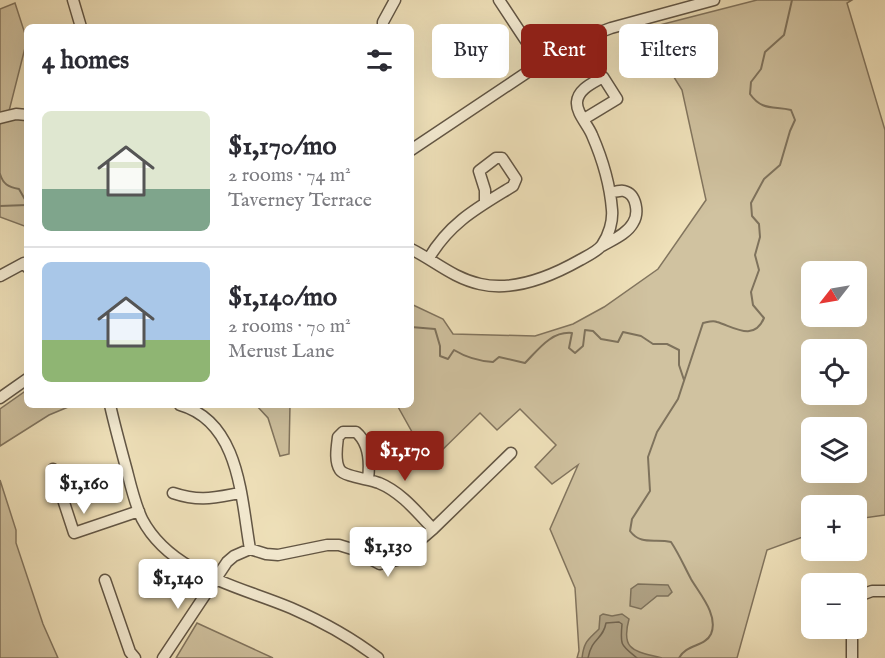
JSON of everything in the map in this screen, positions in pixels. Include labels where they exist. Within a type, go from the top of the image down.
[{"type":"street","points":[[73,0],[80,24]]},
{"type":"street","points":[[383,24],[395,0]]},
{"type":"street","points":[[499,0],[521,33]]},
{"type":"street","points":[[607,30],[712,0]]},
{"type":"street","points":[[414,148],[521,75]]},
{"type":"street","points":[[0,118],[16,114],[24,115]]},
{"type":"street","points":[[585,119],[600,155],[610,193],[612,218],[602,246]]},
{"type":"street","points":[[414,250],[464,280],[483,285],[501,286],[528,283],[568,267],[628,229],[635,222],[637,211],[635,201],[630,194],[623,190],[610,193]]},
{"type":"street","points":[[429,258],[438,241],[452,226],[485,203]]},
{"type":"street","points":[[0,276],[24,265]]},
{"type":"street","points":[[0,398],[24,382]]},
{"type":"street","points":[[111,408],[139,511],[156,539],[173,556],[192,569],[293,609],[339,632],[378,658]]},
{"type":"street","points":[[187,408],[202,415],[216,427],[229,450],[240,493],[250,549]]},
{"type":"street","points":[[368,479],[368,458],[365,445],[356,432],[343,432],[338,437],[338,467],[346,475],[368,479],[387,486],[414,508],[433,529]]},
{"type":"street","points":[[163,658],[227,562],[234,556],[250,549],[278,555],[327,545],[339,545],[352,549],[374,562],[387,564],[406,554],[511,453]]},
{"type":"street","points":[[53,469],[74,533],[139,511]]},
{"type":"street","points":[[173,493],[188,498],[207,500],[240,493]]},
{"type":"street","points":[[105,580],[130,652],[135,658]]},
{"type":"street","points":[[867,593],[885,591]]},
{"type":"street","points":[[852,639],[852,658]]},
{"type":"shaded area","points":[[757,0],[852,0],[847,3],[885,130],[885,515],[867,518],[867,495],[801,495],[801,538],[767,550],[737,658],[577,658],[579,651],[575,588],[550,529],[578,465],[552,484],[535,467],[556,445],[520,409],[497,430],[480,413],[433,459],[416,439],[399,408],[414,408],[414,305],[443,319],[453,334],[535,336],[573,324],[604,307],[658,269],[706,200],[682,90],[675,78],[718,78],[718,24],[663,24]]},
{"type":"shaded area","points":[[15,3],[24,31],[24,52],[8,115],[24,115],[24,226],[0,217],[0,9]]},
{"type":"shaded area","points":[[24,392],[24,408],[66,408],[49,415],[0,446],[0,409]]},
{"type":"shaded area","points":[[259,408],[290,408],[289,454],[280,456],[268,418]]},
{"type":"shaded area","points":[[0,480],[16,530],[16,543],[43,624],[58,658],[0,658]]},
{"type":"shaded area","points":[[197,623],[273,658],[176,658]]},
{"type":"water","points":[[638,584],[668,585],[672,592],[668,596],[657,596],[641,609],[630,606],[631,589]]},
{"type":"water","points":[[603,614],[612,616],[622,614],[629,619],[627,638],[632,648],[662,658],[582,658],[585,644],[599,629],[600,616]]},
{"type":"waterway","points":[[679,658],[682,653],[704,641],[711,634],[713,627],[710,612],[671,542],[649,541],[634,536],[630,531],[632,519],[650,491],[648,457],[657,432],[678,399],[703,323],[715,321],[749,331],[760,325],[764,318],[753,305],[751,292],[759,270],[755,255],[760,237],[759,224],[752,216],[751,203],[764,179],[780,165],[795,120],[791,110],[768,107],[754,99],[750,94],[751,82],[761,69],[765,52],[784,35],[792,0]]},
{"type":"waterway","points":[[0,174],[6,184],[19,189],[24,198]]},
{"type":"waterway","points":[[0,206],[24,205]]},
{"type":"waterway","points":[[414,327],[435,329],[440,346],[440,356],[448,359],[454,350],[482,361],[493,362],[499,357],[525,363],[551,338],[564,333],[572,333],[569,348],[575,353],[583,346],[585,330],[593,331],[601,339],[618,342],[623,332],[641,336],[653,344],[667,344],[679,350],[679,365],[684,380]]}]
